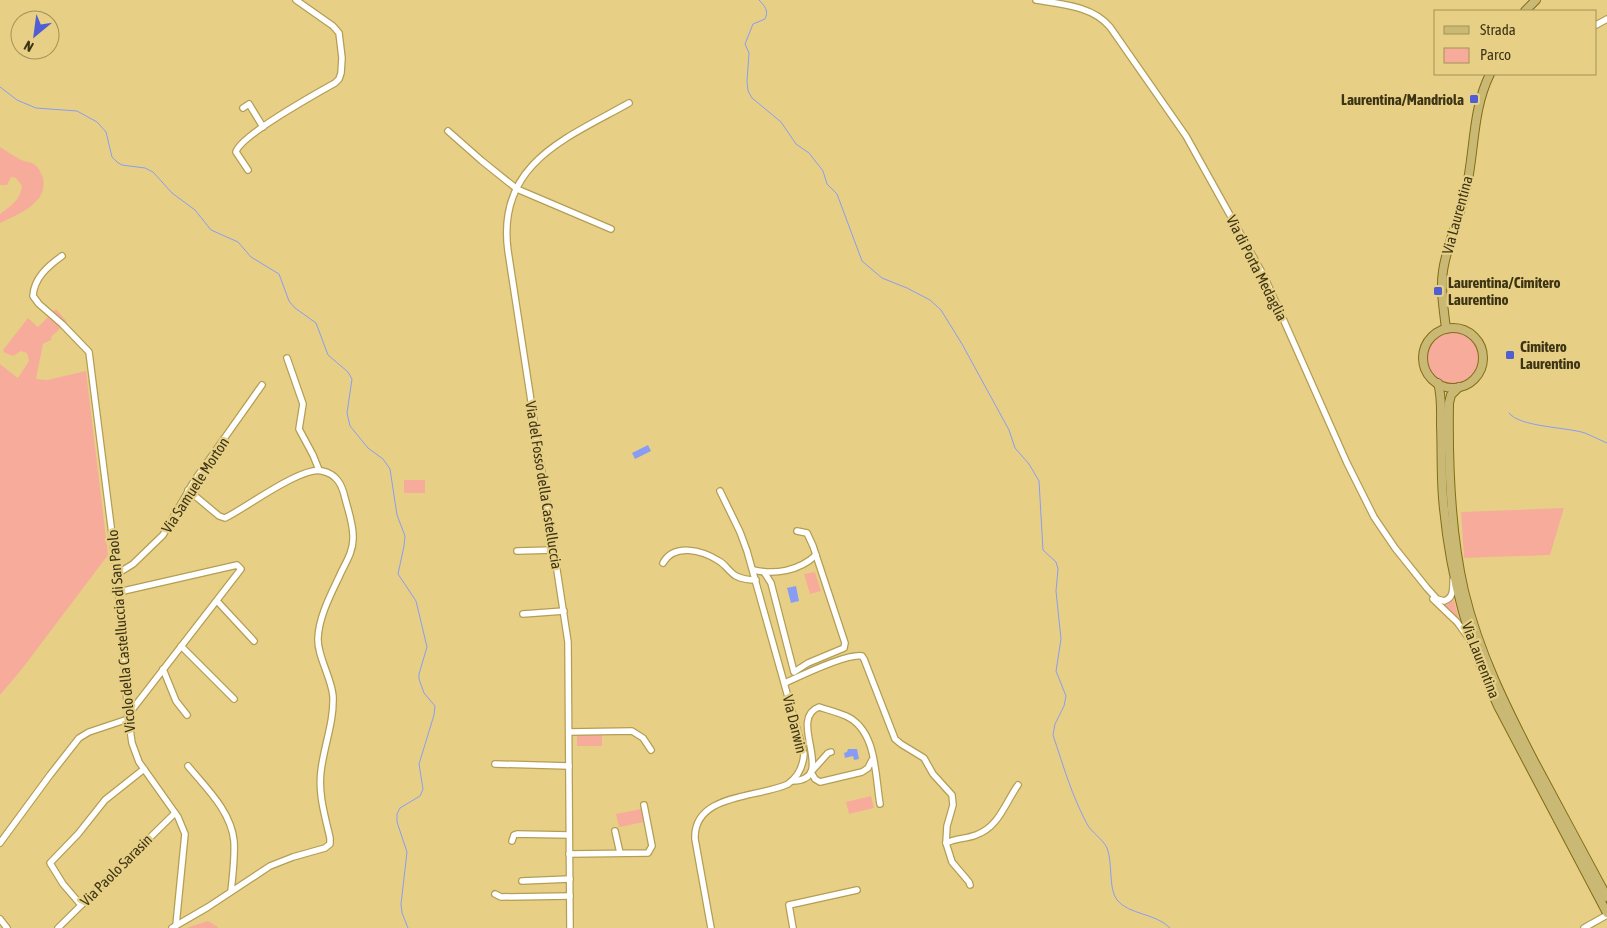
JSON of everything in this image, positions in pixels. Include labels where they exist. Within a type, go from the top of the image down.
[{"type":"main road","points":[[1527,10],[1536,0]]},
{"type":"main road","name":"Via Laurentina","points":[[1446,328],[1442,290],[1443,271],[1447,250],[1466,190],[1477,114],[1483,89],[1490,75]]},
{"type":"main road","points":[[1446,328],[1464,330],[1472,335],[1482,350],[1481,369],[1476,377],[1459,387],[1449,387],[1438,383],[1427,372],[1423,357],[1424,349],[1432,336],[1446,328]]},
{"type":"main road","name":"Via Laurentina","points":[[1438,383],[1442,401],[1443,497],[1452,568],[1457,594],[1473,645],[1499,708],[1607,914]]},
{"type":"main road","name":"Via Laurentina","points":[[1459,387],[1451,395],[1449,402],[1450,483],[1453,524],[1459,563],[1473,624],[1486,662],[1505,704],[1607,897]]},
{"type":"street","points":[[248,170],[236,152],[237,148],[263,127],[335,82],[340,76],[342,58],[339,33],[304,2],[296,0]]},
{"type":"street","name":"Via di Porta Medaglia","points":[[1036,0],[1082,9],[1092,12],[1103,19],[1186,136],[1265,278],[1347,463],[1371,512],[1435,601],[1460,626],[1473,645]]},
{"type":"street","name":"Via del Fosso della Castelluccia","points":[[570,928],[569,648],[507,244],[507,220],[511,202],[517,189],[529,168],[546,151],[629,103]]},
{"type":"street","points":[[243,108],[248,104],[263,127]]},
{"type":"street","points":[[448,131],[517,189],[611,229]]},
{"type":"street","name":"Vicolo della Castelluccia di San Paolo","points":[[62,256],[49,265],[40,276],[33,287],[33,296],[88,352],[117,574],[128,717],[133,746],[144,769],[175,813],[183,828],[185,839],[174,927]]},
{"type":"street","points":[[287,358],[303,405],[298,429],[319,470]]},
{"type":"street","name":"Via Samuele Morton","points":[[117,574],[133,564],[159,540],[188,490],[262,385]]},
{"type":"street","points":[[174,927],[208,908],[270,866],[325,848],[330,842],[321,798],[321,775],[332,727],[333,696],[330,678],[319,648],[318,637],[325,610],[349,557],[353,539],[341,484],[332,474],[319,470],[289,480],[225,518],[219,516],[188,490]]},
{"type":"street","name":"Via Darwin","points":[[720,491],[744,540],[804,754],[801,768],[792,781]]},
{"type":"street","points":[[764,572],[771,583],[794,672],[808,663],[844,648],[845,646],[809,535],[798,531]]},
{"type":"street","points":[[517,551],[554,550]]},
{"type":"street","points":[[663,563],[671,553],[680,550],[698,552],[720,561],[734,575],[740,578],[756,580]]},
{"type":"street","points":[[753,570],[764,572],[787,570],[807,564],[816,555]]},
{"type":"street","points":[[0,843],[79,738],[89,732],[128,717],[181,646],[241,571],[240,566],[237,565],[119,592]]},
{"type":"street","name":"Via di Porta Medaglia","points":[[1427,588],[1439,600],[1448,600],[1452,593],[1452,568]]},
{"type":"street","points":[[217,601],[254,641]]},
{"type":"street","points":[[522,614],[564,611]]},
{"type":"street","points":[[181,646],[234,699]]},
{"type":"street","points":[[785,683],[845,659],[862,656],[895,739],[924,758],[933,774],[952,795],[953,805],[946,833],[946,843],[952,862],[969,882],[970,886]]},
{"type":"street","points":[[164,669],[176,701],[187,716]]},
{"type":"street","points":[[873,760],[868,768],[862,772],[823,782],[815,780],[811,772],[812,758],[806,725],[808,716],[819,707],[847,716],[863,731],[869,742],[873,760],[880,804]]},
{"type":"street","points":[[569,732],[632,731],[643,738],[651,750]]},
{"type":"street","points":[[711,928],[695,839],[695,829],[698,822],[707,811],[718,804],[779,788],[792,781],[800,781],[807,778],[828,753],[832,752]]},
{"type":"street","points":[[495,764],[569,766]]},
{"type":"street","points":[[188,766],[219,804],[230,824],[234,851],[232,891]]},
{"type":"street","points":[[81,905],[63,884],[50,863],[78,834],[108,797],[144,769]]},
{"type":"street","points":[[946,843],[973,836],[990,829],[1018,785]]},
{"type":"street","points":[[569,854],[648,853],[652,846],[644,805]]},
{"type":"street","name":"Via Paolo Sarasin","points":[[58,928],[175,813]]},
{"type":"street","points":[[615,831],[620,853]]},
{"type":"street","points":[[946,833],[957,839]]},
{"type":"street","points":[[512,841],[514,835],[517,834],[569,835]]},
{"type":"street","points":[[522,881],[570,879]]},
{"type":"street","points":[[793,928],[789,905],[857,890]]},
{"type":"street","points":[[495,894],[501,897],[570,896]]},
{"type":"street","points":[[1584,928],[1607,914]]},
{"type":"street","points":[[0,919],[7,928]]},
{"type":"green space","points":[[0,147],[24,161],[33,163],[40,171],[44,187],[37,201],[30,207],[0,223],[0,214],[17,199],[22,186],[16,178],[11,177],[7,185],[0,185]]},
{"type":"green space","points":[[56,309],[67,322],[52,336],[51,340],[43,344],[36,379],[47,380],[86,371],[108,555],[22,669],[0,695],[0,364],[18,378],[29,361],[27,353],[21,351],[13,356],[5,353],[3,350],[28,318],[38,327]]},
{"type":"green space","points":[[1453,332],[1463,334],[1471,340],[1477,348],[1479,358],[1477,368],[1471,376],[1463,382],[1453,384],[1443,382],[1435,376],[1429,368],[1427,358],[1429,348],[1435,340],[1443,334]]},
{"type":"green space","points":[[404,480],[425,480],[425,493],[404,493]]},
{"type":"green space","points":[[1564,508],[1550,555],[1464,558],[1461,512]]},
{"type":"green space","points":[[815,572],[821,591],[810,594],[804,574]]},
{"type":"green space","points":[[1453,597],[1459,619],[1441,603]]},
{"type":"green space","points":[[577,734],[602,734],[602,746],[577,746]]},
{"type":"green space","points":[[871,796],[874,808],[849,814],[846,802]]},
{"type":"green space","points":[[641,809],[644,822],[619,827],[616,814]]},
{"type":"green space","points":[[208,921],[218,928],[186,928]]},
{"type":"water","points":[[648,445],[651,451],[635,459],[632,453]]},
{"type":"water","points":[[796,586],[799,601],[791,603],[787,588]]},
{"type":"water","points":[[848,749],[857,749],[859,759],[854,760],[853,756],[845,758],[844,753]]},
{"type":"waterway","points":[[759,0],[766,9],[767,14],[765,19],[753,24],[745,44],[749,53],[748,91],[752,98],[781,122],[796,144],[809,153],[823,171],[827,184],[837,194],[862,261],[882,278],[930,300],[941,310],[962,344],[1009,430],[1015,448],[1029,464],[1039,481],[1043,550],[1056,562],[1058,569],[1056,591],[1061,639],[1056,671],[1066,696],[1064,706],[1055,724],[1053,735],[1068,780],[1082,813],[1089,827],[1107,848],[1112,889],[1117,900],[1128,909],[1158,919],[1170,928]]},
{"type":"waterway","points":[[0,87],[17,100],[36,108],[77,111],[97,122],[106,132],[112,157],[117,162],[122,165],[145,168],[153,172],[172,193],[195,210],[211,230],[238,242],[251,257],[279,274],[289,301],[295,308],[316,323],[328,355],[348,372],[352,379],[347,413],[350,426],[368,448],[383,459],[390,469],[397,515],[405,536],[398,574],[416,601],[427,647],[419,679],[424,693],[435,706],[419,764],[423,789],[420,796],[400,808],[397,814],[397,822],[407,852],[401,904],[402,913],[408,928]]},
{"type":"waterway","points":[[1509,413],[1514,418],[1522,421],[1585,433],[1607,443]]},
{"type":"place","name":"Laurentina/Mandriola","points":[[1474,99]]},
{"type":"place","name":"Laurentina/Cimitero Laurentino","points":[[1438,291]]},
{"type":"place","name":"Cimitero Laurentino","points":[[1510,355]]}]
